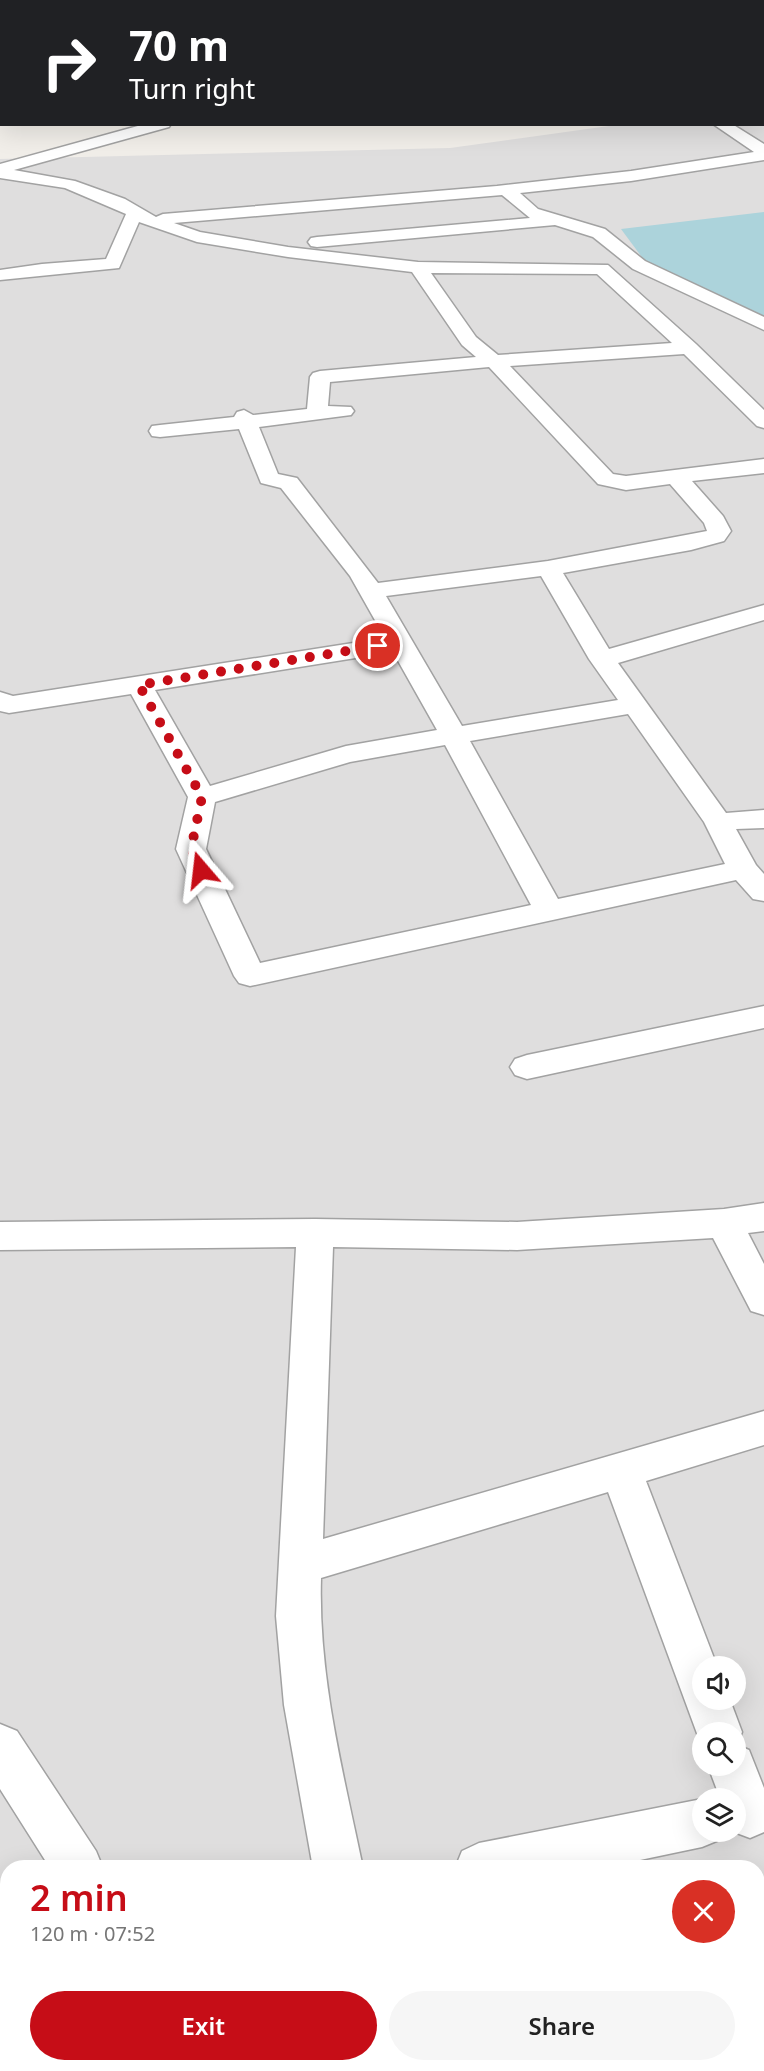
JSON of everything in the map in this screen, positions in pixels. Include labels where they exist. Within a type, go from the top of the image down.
[{"type":"street","points":[[0,172],[158,126]]},
{"type":"street","points":[[723,126],[764,153]]},
{"type":"street","points":[[142,216],[506,190],[631,176],[764,153]]},
{"type":"street","points":[[0,172],[69,184],[197,237],[259,248],[418,267],[603,269],[689,348],[764,422]]},
{"type":"street","points":[[506,190],[532,213],[552,221],[599,233],[639,265],[764,324]]},
{"type":"street","points":[[0,275],[42,269],[113,264],[142,216]]},
{"type":"street","points":[[259,248],[552,221]]},
{"type":"street","points":[[418,267],[469,341],[494,361],[606,479],[627,483],[764,466]]},
{"type":"street","points":[[317,414],[320,377],[494,361],[689,348]]},
{"type":"street","points":[[160,431],[245,419],[344,411]]},
{"type":"street","points":[[245,419],[269,478],[289,483],[361,574],[454,736],[549,910]]},
{"type":"street","points":[[370,591],[548,568],[691,543],[716,536],[719,531],[715,521],[676,477]]},
{"type":"street","points":[[548,568],[602,659],[718,822],[743,868],[764,892]]},
{"type":"street","points":[[602,659],[763,614]]},
{"type":"street","points":[[3,705],[400,643]]},
{"type":"street","points":[[139,685],[202,797],[191,849],[250,976],[743,868]]},
{"type":"street","points":[[202,797],[346,754],[634,705]]},
{"type":"street","points":[[718,822],[764,819]]},
{"type":"street","points":[[527,1067],[764,1017]]},
{"type":"street","points":[[0,1236],[315,1233],[517,1236],[724,1223],[764,1217]]},
{"type":"street","points":[[724,1223],[764,1300]]},
{"type":"street","points":[[315,1233],[298,1616],[306,1705],[336,1860]]},
{"type":"street","points":[[300,1565],[764,1428]]},
{"type":"street","points":[[621,1470],[692,1660]]},
{"type":"street","points":[[0,1747],[74,1860]]},
{"type":"street","points":[[736,1776],[750,1814]]},
{"type":"street","points":[[519,1860],[692,1825]]},
{"type":"shaded area","points":[[609,126],[764,126],[764,1860],[0,1860],[0,159],[450,148]]},
{"type":"water","points":[[764,212],[764,318],[644,260],[621,229]]},
{"type":"route","points":[[201,870],[191,849],[202,797],[139,685],[378,646]]}]
